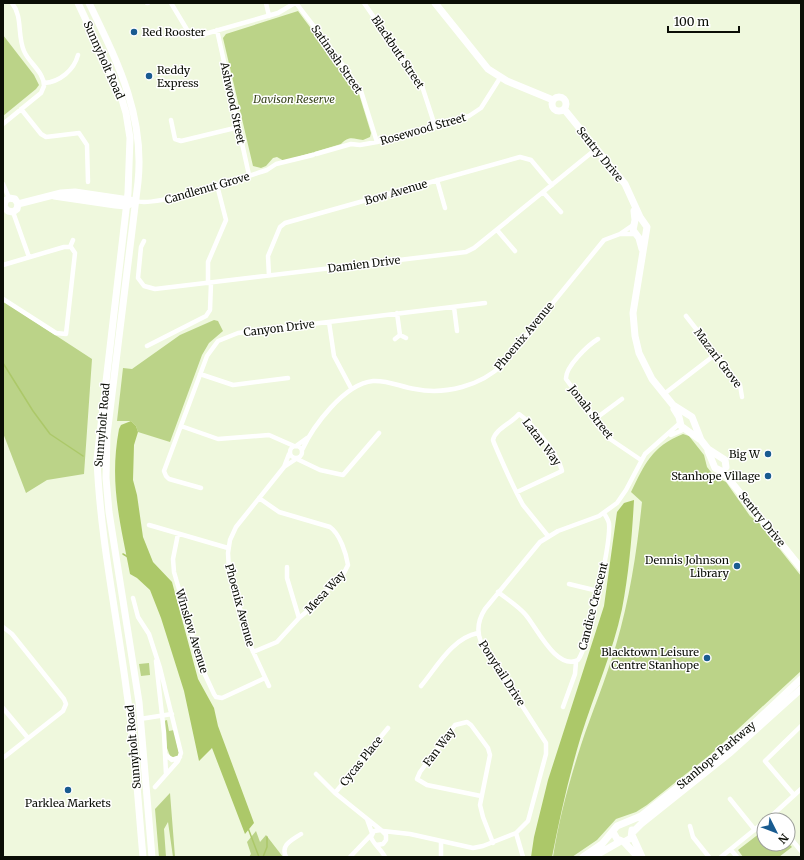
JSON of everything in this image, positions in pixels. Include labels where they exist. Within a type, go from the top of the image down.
[{"type":"main road","name":"Sunnyholt Road","points":[[78,3],[109,67],[126,113],[130,138],[130,160],[126,202],[97,458],[99,493],[113,601],[128,694],[143,857]]},
{"type":"main road","name":"Sunnyholt Road","points":[[89,3],[119,68],[134,114],[140,157],[136,201],[107,435],[106,478],[109,512],[140,719],[152,857]]},
{"type":"main road","points":[[435,3],[479,59],[500,78]]},
{"type":"main road","name":"Sentry Drive","points":[[500,78],[552,100],[556,97],[562,98],[566,102],[564,109],[625,184],[640,217],[645,223]]},
{"type":"main road","points":[[18,204],[54,196],[126,202],[136,201]]},
{"type":"main road","points":[[9,198],[15,199],[18,204],[17,209],[13,212],[4,208],[5,201],[9,198]]},
{"type":"main road","name":"Sentry Drive","points":[[634,202],[634,224]]},
{"type":"main road","points":[[643,253],[633,230],[634,224],[641,221],[645,223],[647,227],[646,231],[643,253],[634,305],[634,328],[638,347],[645,366],[673,405],[680,421],[686,429],[701,440]]},
{"type":"main road","points":[[636,234],[641,235],[646,231]]},
{"type":"main road","points":[[673,405],[692,417],[701,440],[717,461]]},
{"type":"main road","points":[[680,421],[683,417],[688,415]]},
{"type":"main road","points":[[686,429],[691,427],[693,422]]},
{"type":"main road","points":[[725,460],[723,469],[715,468],[717,461],[725,460]]},
{"type":"main road","name":"Sentry Drive","points":[[723,469],[801,564]]},
{"type":"main road","name":"Sentry Drive","points":[[723,469],[801,568]]},
{"type":"main road","name":"Stanhope Parkway","points":[[624,824],[641,816],[698,771],[750,727],[801,679]]},
{"type":"main road","name":"Stanhope Parkway","points":[[632,834],[640,824],[731,752],[801,688]]},
{"type":"main road","points":[[583,857],[602,844],[614,832],[617,826],[624,824],[629,826],[636,848],[642,857]]},
{"type":"main road","points":[[614,832],[615,837],[638,857]]},
{"type":"main road","points":[[593,857],[629,840],[632,834]]},
{"type":"street","points":[[3,124],[40,93],[44,83],[41,76],[23,50],[19,17],[12,3]]},
{"type":"street","points":[[171,3],[191,36],[196,36],[269,16],[283,11],[296,3]]},
{"type":"street","points":[[266,3],[269,16]]},
{"type":"street","name":"Satinash Street","points":[[296,3],[334,51],[361,90],[377,142]]},
{"type":"street","name":"Blackbutt Street","points":[[364,3],[422,86],[435,126]]},
{"type":"street","name":"Ashwood Street","points":[[217,30],[249,175]]},
{"type":"street","points":[[44,83],[55,82],[72,69],[78,55]]},
{"type":"street","name":"Rosewood Street","points":[[314,155],[351,144],[360,145],[377,142],[475,113],[483,105],[500,78]]},
{"type":"street","points":[[21,109],[41,134],[46,137],[79,133],[87,145],[88,182]]},
{"type":"street","points":[[171,120],[175,139],[181,141],[239,127]]},
{"type":"street","name":"Damien Drive","points":[[144,242],[141,247],[138,278],[144,286],[155,289],[466,252],[474,248],[497,230],[596,149]]},
{"type":"street","name":"Candlenut Grove","points":[[136,201],[142,203],[159,201],[267,170],[276,164],[314,155]]},
{"type":"street","name":"Bow Avenue","points":[[269,276],[268,256],[279,229],[283,224],[524,157],[534,162],[552,185]]},
{"type":"street","points":[[437,180],[445,208]]},
{"type":"street","points":[[3,184],[9,198]]},
{"type":"street","points":[[147,346],[206,316],[210,310],[208,262],[226,220],[217,185]]},
{"type":"street","points":[[544,192],[561,212]]},
{"type":"street","points":[[13,212],[29,257]]},
{"type":"street","name":"Phoenix Avenue","points":[[620,234],[634,224]]},
{"type":"street","points":[[497,230],[514,250]]},
{"type":"street","name":"Phoenix Avenue","points":[[269,686],[253,652],[229,570],[228,548],[236,527],[284,467],[289,453],[295,446],[307,438],[338,400],[351,388],[366,382],[379,381],[414,389],[438,391],[469,385],[489,375],[503,364],[602,241],[620,234],[636,234]]},
{"type":"street","points":[[70,247],[73,240]]},
{"type":"street","points":[[3,265],[64,247],[70,247],[74,251],[75,255],[66,334],[56,333],[3,298]]},
{"type":"street","name":"Canyon Drive","points":[[201,488],[163,476],[200,374],[211,349],[218,341],[230,334],[486,303]]},
{"type":"street","points":[[454,307],[457,331]]},
{"type":"street","points":[[397,313],[400,335]]},
{"type":"street","name":"Mazari Grove","points":[[687,320],[740,385],[742,397]]},
{"type":"street","points":[[330,322],[334,356],[351,388]]},
{"type":"street","points":[[400,335],[406,338]]},
{"type":"street","points":[[395,339],[400,335]]},
{"type":"street","name":"Jonah Street","points":[[598,339],[586,347],[568,369],[566,376],[568,383],[612,441],[641,460]]},
{"type":"street","points":[[664,394],[716,354]]},
{"type":"street","points":[[200,374],[233,385],[288,378]]},
{"type":"street","points":[[595,419],[622,399]]},
{"type":"street","name":"Latan Way","points":[[519,414],[527,420],[559,462],[562,471],[517,492],[493,440],[497,432],[512,422],[519,414]]},
{"type":"street","name":"Ponytail Drive","points":[[516,833],[523,828],[528,818],[546,754],[546,743],[481,642],[478,633],[478,622],[481,614],[533,548],[548,536],[604,513],[617,503],[623,495],[641,460],[653,445],[665,436],[680,421]]},
{"type":"street","points":[[180,426],[218,439],[264,434],[272,435],[302,451],[309,463]]},
{"type":"street","name":"Ponytail Drive","points":[[665,436],[686,429]]},
{"type":"street","points":[[282,441],[292,458],[309,463],[320,470],[343,475],[379,433]]},
{"type":"street","name":"Phoenix Avenue","points":[[284,467],[297,459],[307,438]]},
{"type":"street","points":[[517,492],[526,509],[548,536]]},
{"type":"street","name":"Mesa Way","points":[[253,652],[277,642],[344,573],[348,565],[346,555],[333,529],[279,512],[259,498]]},
{"type":"street","name":"Candice Crescent","points":[[498,592],[524,613],[553,654],[559,658],[576,662],[580,656],[598,591],[609,524],[604,513]]},
{"type":"street","points":[[148,525],[228,548]]},
{"type":"street","name":"Winslow Avenue","points":[[178,534],[172,559],[174,572],[201,666],[214,694],[216,697],[222,698],[265,678]]},
{"type":"street","points":[[287,567],[287,578],[299,618]]},
{"type":"street","points":[[569,584],[598,591]]},
{"type":"street","points":[[133,598],[138,617],[149,634],[160,668],[181,756]]},
{"type":"street","points":[[3,627],[11,633],[66,702],[64,710],[3,758]]},
{"type":"street","points":[[421,686],[459,640],[470,634],[478,633]]},
{"type":"street","points":[[156,659],[166,774]]},
{"type":"street","points":[[563,707],[575,674],[576,662]]},
{"type":"street","points":[[3,708],[28,738]]},
{"type":"street","points":[[140,719],[172,714]]},
{"type":"street","name":"Fan Way","points":[[467,722],[475,729],[488,748],[490,755],[481,796],[427,785],[417,779],[420,772],[452,728],[458,723],[467,722]]},
{"type":"street","points":[[794,795],[765,761],[801,726]]},
{"type":"street","name":"Cycas Place","points":[[335,793],[388,728]]},
{"type":"street","points":[[165,753],[172,760],[178,759],[181,756]]},
{"type":"street","points":[[155,787],[181,756]]},
{"type":"street","points":[[316,774],[335,793],[382,830],[386,835],[384,856]]},
{"type":"street","points":[[775,812],[801,788]]},
{"type":"street","points":[[481,796],[481,813],[493,842]]},
{"type":"street","points":[[721,857],[755,830],[730,799]]},
{"type":"street","points":[[367,819],[372,834],[372,840],[384,856]]},
{"type":"street","points":[[690,826],[694,837],[709,857]]},
{"type":"street","points":[[350,857],[372,834],[377,830],[382,830],[410,834],[467,848],[478,847],[516,833],[523,857]]},
{"type":"street","points":[[362,845],[381,845],[395,833]]},
{"type":"street","points":[[286,857],[284,851],[286,845],[301,834]]},
{"type":"street","points":[[441,842],[441,857]]},
{"type":"street","points":[[731,850],[737,857]]},
{"type":"green space","name":"Davison Reserve","points":[[298,11],[359,94],[371,133],[370,137],[363,140],[354,138],[347,139],[341,144],[284,161],[277,157],[273,158],[266,166],[261,168],[253,166],[223,38],[226,34]]},
{"type":"green space","points":[[3,35],[34,75],[39,85],[3,116]]},
{"type":"green space","points":[[3,301],[92,359],[84,474],[47,480],[26,493],[3,433]]},
{"type":"green space","points":[[214,320],[218,321],[223,331],[209,343],[202,355],[170,442],[138,432],[136,426],[131,421],[117,421],[123,368],[132,369],[180,335]]},
{"type":"green space","name":"Blacktown Leisure Centre Stanhope","points":[[683,434],[689,436],[704,455],[707,467],[714,476],[726,482],[750,516],[759,523],[801,576],[801,671],[711,754],[647,805],[636,812],[616,819],[597,840],[572,857],[553,857],[561,815],[572,773],[612,658],[629,592],[642,502],[631,492],[650,457],[663,445]]},
{"type":"green space","points":[[149,663],[150,675],[141,676],[139,664]]},
{"type":"green space","points":[[167,720],[169,731],[174,730],[179,753],[178,756],[170,756],[167,748],[164,721]]},
{"type":"green space","points":[[170,793],[175,857],[173,857],[168,822],[164,829],[166,857],[159,857],[155,809]]},
{"type":"green space","points":[[256,831],[260,842],[266,835],[283,857],[249,857],[251,854],[247,842]]},
{"type":"green space","points":[[756,836],[756,852],[786,852],[779,857],[743,857],[738,850]]},
{"type":"shaded area","points":[[131,421],[136,426],[138,432],[134,445],[133,480],[137,495],[143,537],[153,562],[172,582],[198,679],[214,708],[218,726],[254,823],[245,834],[212,748],[199,761],[184,691],[161,618],[150,590],[137,578],[130,574],[119,519],[115,485],[115,467],[119,429],[121,425]]},
{"type":"shaded area","points":[[634,500],[627,582],[622,609],[614,641],[586,720],[577,751],[565,796],[552,857],[531,857],[534,837],[548,780],[604,606],[617,512],[624,503]]},
{"type":"waterway","points":[[3,363],[33,411],[50,434],[83,456]]},
{"type":"waterway","points":[[123,554],[128,557]]},
{"type":"waterway","points":[[248,828],[259,857]]},
{"type":"waterway","points":[[263,857],[267,847],[267,837]]},
{"type":"place","name":"Red Rooster","points":[[134,32]]},
{"type":"place","name":"Reddy Express","points":[[149,76]]},
{"type":"place","name":"Big W","points":[[768,454]]},
{"type":"place","name":"Stanhope Village","points":[[768,476]]},
{"type":"place","name":"Dennis Johnson Library","points":[[737,566]]},
{"type":"place","name":"Blacktown Leisure Centre Stanhope","points":[[707,658]]},
{"type":"place","name":"Parklea Markets","points":[[68,790]]}]
